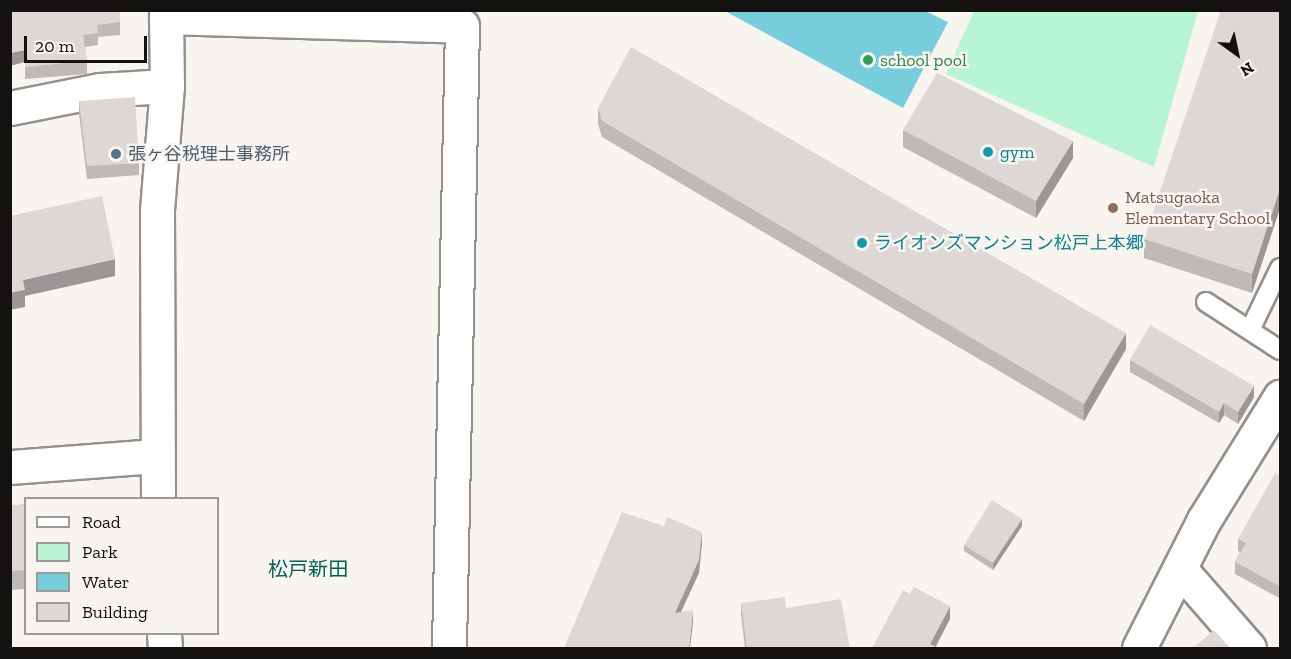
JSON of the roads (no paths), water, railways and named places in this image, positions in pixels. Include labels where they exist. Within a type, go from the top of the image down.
[{"type":"street","points":[[158,497],[156,456],[157,210],[167,86],[166,14],[462,26],[449,648]]},
{"type":"street","points":[[10,108],[100,90],[167,86]]},
{"type":"street","points":[[1139,648],[1240,459],[1277,410]]},
{"type":"street","points":[[10,467],[156,456]]},
{"type":"street","points":[[1180,569],[1249,648]]},
{"type":"lane","points":[[1250,330],[1281,268]]},
{"type":"lane","points":[[1206,302],[1281,350]]},
{"type":"water","name":"school pool","points":[[723,10],[925,11],[948,22],[903,108]]},
{"type":"place","name":"school pool","points":[[868,60]]},
{"type":"place","name":"gym","points":[[988,152]]},
{"type":"place","name":"張ヶ谷税理士事務所","points":[[116,154]]},
{"type":"place","name":"Matsugaoka Elementary School","points":[[1113,208]]},
{"type":"place","name":"ライオンズマンション松戸上本郷","points":[[862,243]]},
{"type":"district","name":"松戸新田","points":[[308,569]]}]
